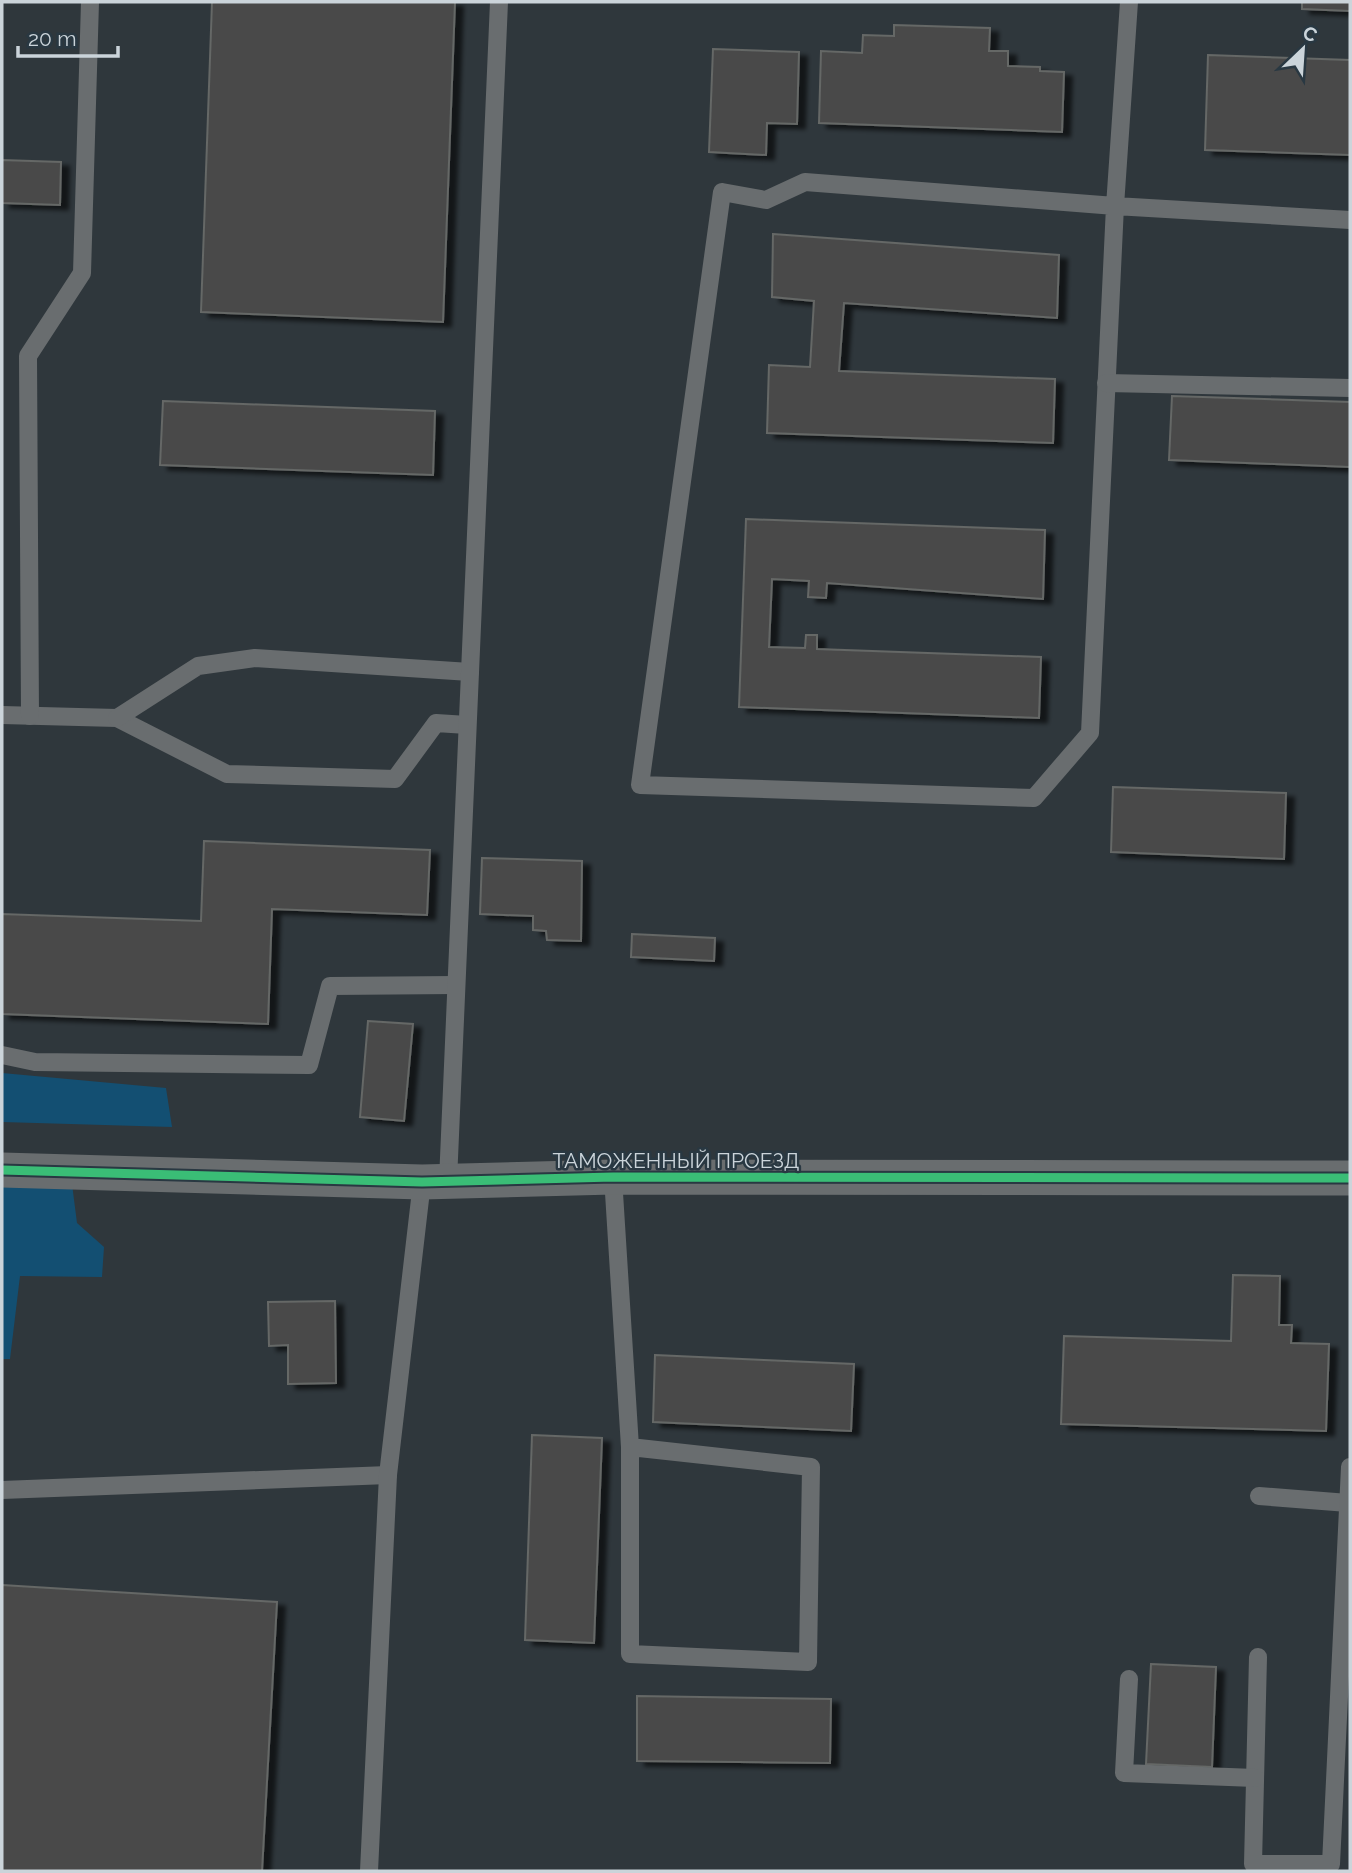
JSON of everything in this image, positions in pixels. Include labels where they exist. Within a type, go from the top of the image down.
[{"type":"street","name":"ТАМОЖЕННЫЙ ПРОЕЗД","points":[[2,1170],[435,1181],[613,1177],[1350,1178]]},
{"type":"lane","points":[[30,716],[28,356],[82,273],[90,2]]},
{"type":"lane","points":[[369,1871],[388,1475],[435,1181],[456,985],[499,2]]},
{"type":"lane","points":[[1129,2],[1115,206],[1090,733],[1034,798],[640,785],[722,192],[766,200],[805,182],[1115,206],[1350,220]]},
{"type":"lane","points":[[1106,383],[1350,388]]},
{"type":"lane","points":[[117,718],[198,666],[255,658],[470,672]]},
{"type":"lane","points":[[2,715],[117,718],[227,774],[395,779],[436,723],[467,725]]},
{"type":"lane","points":[[2,1055],[35,1062],[310,1065],[330,986],[456,985]]},
{"type":"lane","points":[[613,1177],[630,1447],[630,1654],[808,1662],[811,1466],[630,1447]]},
{"type":"lane","points":[[1258,1657],[1253,1864],[1331,1864],[1350,1467]]},
{"type":"lane","points":[[2,1490],[388,1475]]},
{"type":"lane","points":[[1259,1496],[1349,1493]]},
{"type":"lane","points":[[1129,1679],[1124,1773],[1255,1778]]},
{"type":"shaded area","points":[[2,1073],[166,1088],[172,1127],[2,1122]]},
{"type":"shaded area","points":[[2,1182],[72,1184],[77,1223],[104,1247],[102,1277],[20,1276],[10,1359],[2,1359]]},
{"type":"building","points":[[212,2],[455,2],[443,322],[201,312]]},
{"type":"building","points":[[1302,2],[1350,2],[1350,11],[1302,9]]},
{"type":"building","points":[[894,25],[990,28],[989,51],[1008,51],[1008,66],[1040,67],[1040,71],[1064,72],[1062,132],[819,123],[821,51],[862,53],[863,35],[894,36]]},
{"type":"building","points":[[713,49],[799,52],[797,124],[767,123],[766,155],[709,152]]},
{"type":"building","points":[[1208,55],[1350,60],[1350,155],[1205,150]]},
{"type":"building","points":[[2,160],[61,162],[60,205],[2,203]]},
{"type":"building","points":[[773,234],[1059,255],[1057,318],[844,303],[839,371],[1055,379],[1053,443],[767,433],[769,365],[810,367],[814,301],[772,297]]},
{"type":"building","points":[[1172,396],[1350,402],[1350,467],[1169,460]]},
{"type":"building","points":[[163,401],[435,411],[433,475],[160,465]]},
{"type":"building","points":[[746,519],[1045,530],[1043,599],[827,583],[826,598],[808,597],[809,581],[772,579],[769,647],[805,648],[806,635],[817,635],[817,649],[1041,657],[1039,718],[739,707]]},
{"type":"building","points":[[1113,787],[1286,793],[1284,859],[1111,852]]},
{"type":"building","points":[[204,841],[430,850],[427,915],[272,909],[268,1024],[2,1014],[2,914],[201,921]]},
{"type":"building","points":[[482,858],[582,861],[581,941],[547,940],[546,931],[533,930],[533,916],[480,914]]},
{"type":"building","points":[[632,934],[715,938],[714,961],[631,957]]},
{"type":"building","points":[[368,1021],[413,1024],[404,1121],[360,1117]]},
{"type":"building","points":[[1233,1275],[1280,1276],[1279,1325],[1292,1325],[1291,1343],[1329,1344],[1326,1431],[1061,1424],[1064,1336],[1231,1341]]},
{"type":"building","points":[[335,1301],[336,1383],[288,1384],[288,1345],[269,1346],[268,1302]]},
{"type":"building","points":[[655,1355],[854,1364],[851,1431],[653,1422]]},
{"type":"building","points":[[532,1435],[602,1438],[594,1643],[525,1640]]},
{"type":"building","points":[[2,1585],[277,1602],[262,1871],[2,1871]]},
{"type":"building","points":[[1151,1664],[1216,1667],[1212,1767],[1146,1764]]},
{"type":"building","points":[[637,1696],[831,1699],[830,1763],[637,1761]]},
{"type":"cycle path","points":[[2,1170],[422,1182],[613,1177],[1350,1178]]}]
